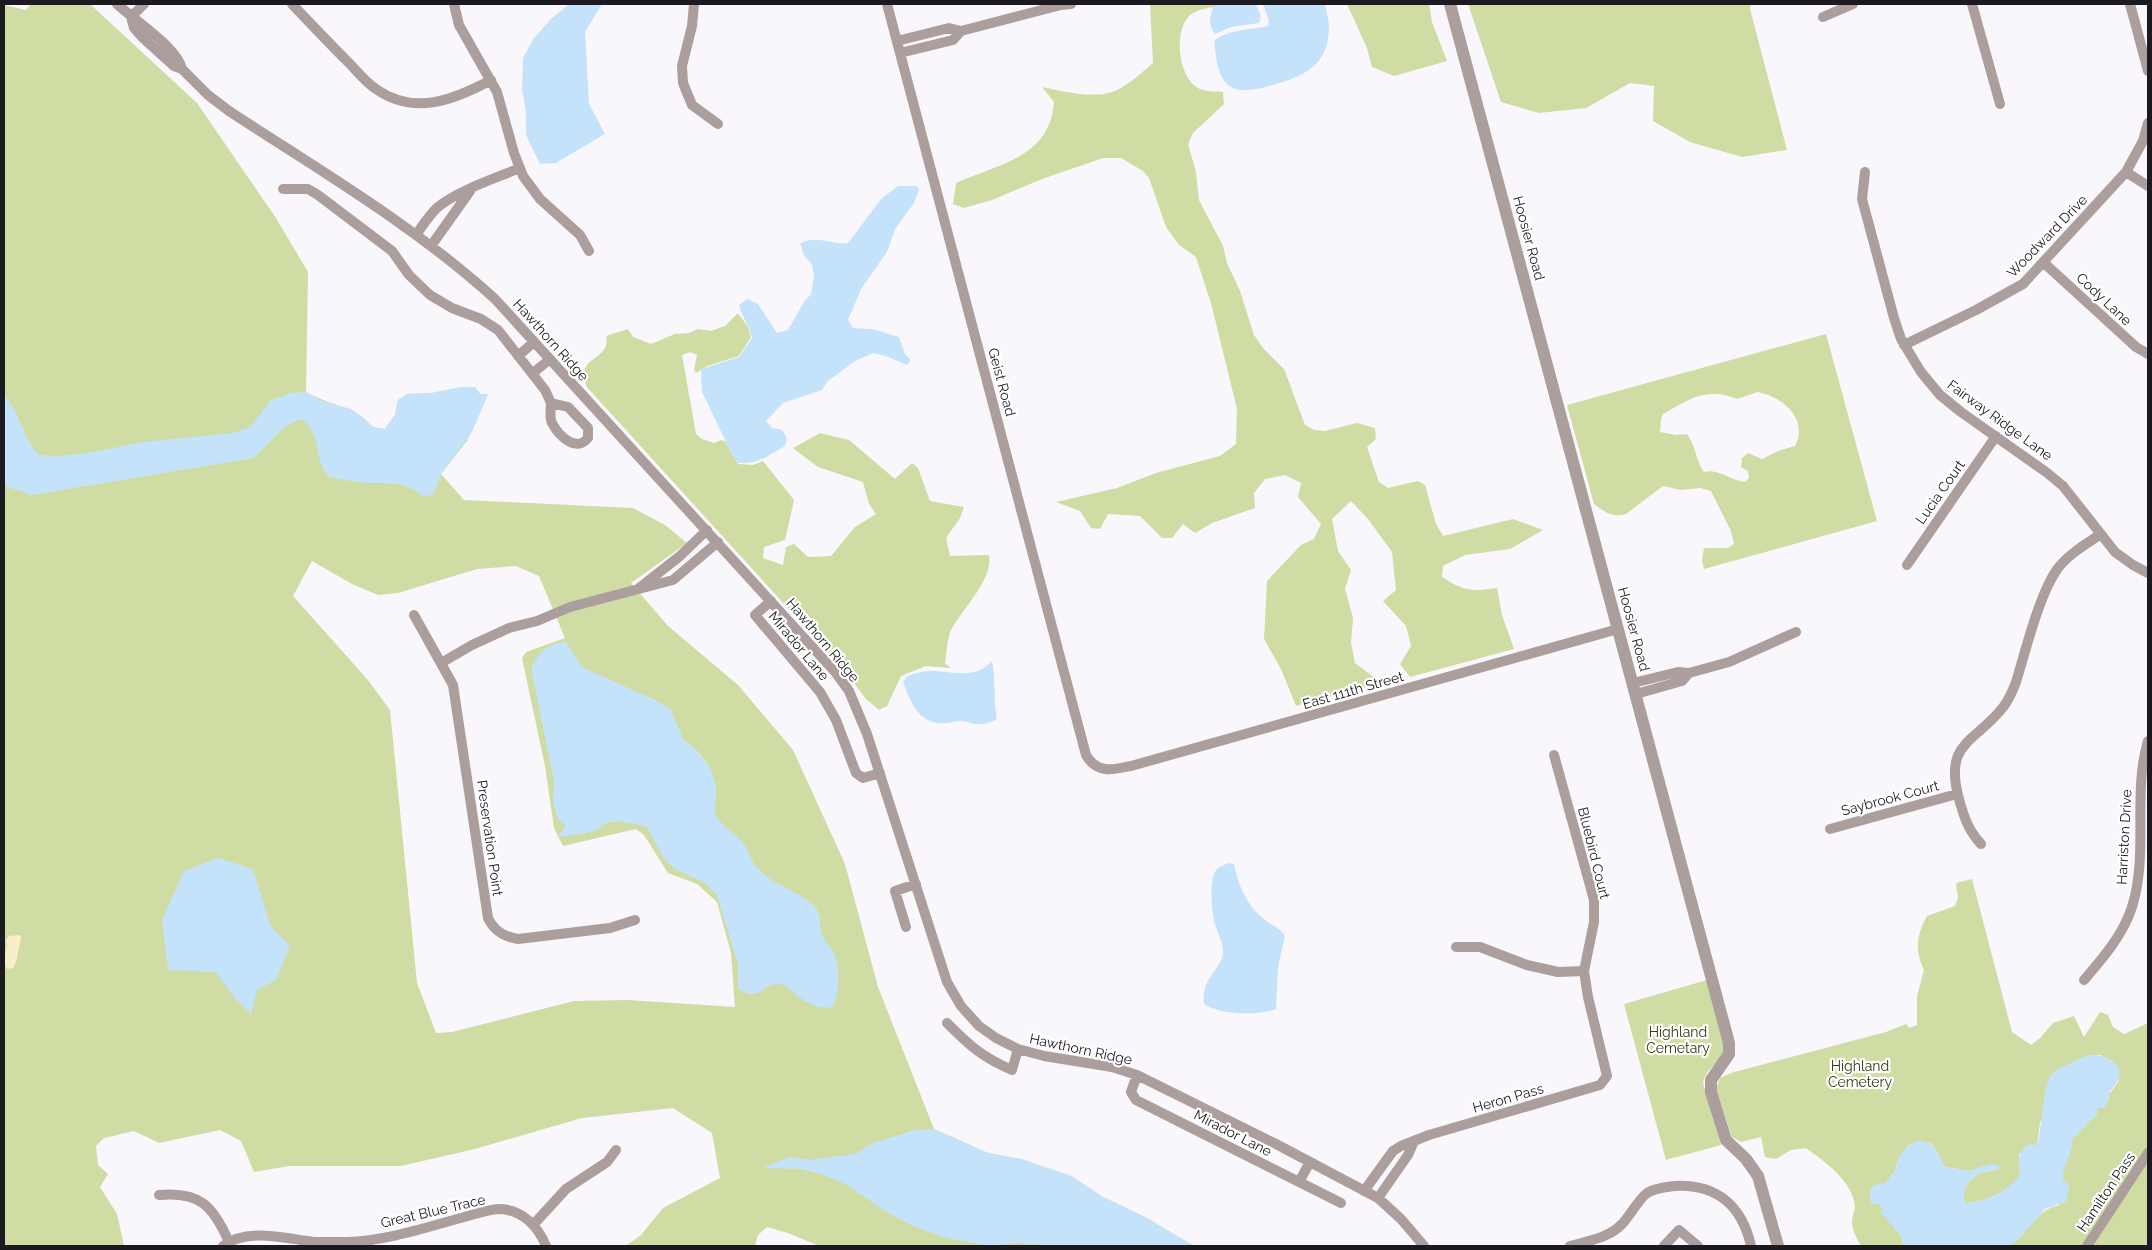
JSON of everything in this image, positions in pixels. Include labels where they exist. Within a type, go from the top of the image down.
[{"type":"street","name":"Hawthorn Ridge","points":[[117,4],[131,17],[141,22],[180,60],[182,69],[208,95],[229,111],[416,235],[490,294],[818,652],[849,691],[859,712],[947,982],[956,998],[979,1026],[996,1038],[1018,1049],[1044,1056],[1112,1067],[1136,1075],[1378,1198],[1401,1219],[1424,1246]]},
{"type":"street","points":[[131,17],[144,4]]},
{"type":"street","points":[[292,4],[370,84],[392,99],[408,103],[440,102],[457,97],[491,80]]},
{"type":"street","points":[[454,4],[459,25],[491,80],[502,105],[520,168],[540,200],[580,235],[589,251]]},
{"type":"street","points":[[694,4],[692,26],[682,66],[683,83],[692,105],[718,124]]},
{"type":"street","name":"Geist Road","points":[[887,4],[1086,755],[1094,766]]},
{"type":"street","points":[[897,41],[948,28],[961,31],[1061,5],[1072,4]]},
{"type":"street","name":"Hoosier Road","points":[[1450,4],[1729,1043],[1729,1054],[1711,1080],[1711,1092],[1726,1140],[1746,1159],[1758,1176],[1778,1246]]},
{"type":"street","points":[[1823,16],[1853,4]]},
{"type":"street","points":[[1972,4],[2000,104]]},
{"type":"street","points":[[2130,4],[2148,71]]},
{"type":"street","points":[[900,53],[953,40],[961,31]]},
{"type":"street","name":"Woodward Drive","points":[[1904,345],[2017,288],[2044,262],[2126,172],[2143,140],[2148,122]]},
{"type":"street","points":[[416,235],[439,206],[520,168]]},
{"type":"street","name":"Fairway Ridge Lane","points":[[1865,172],[1862,199],[1894,318],[1904,345],[1921,372],[1940,394],[2063,486],[2115,552],[2148,573]]},
{"type":"street","points":[[2126,172],[2148,186]]},
{"type":"street","points":[[283,189],[308,189],[337,208],[392,251],[409,275],[430,295],[498,330],[533,373],[550,397],[551,403]]},
{"type":"street","points":[[431,246],[460,203],[472,189]]},
{"type":"street","name":"Cody Lane","points":[[2044,262],[2136,347],[2148,354]]},
{"type":"street","points":[[518,356],[534,342]]},
{"type":"street","points":[[533,373],[550,359]]},
{"type":"street","name":"Lucia Court","points":[[1906,565],[1996,436]]},
{"type":"street","points":[[637,589],[680,556],[707,530]]},
{"type":"street","points":[[1981,844],[1968,827],[1957,794],[1954,776],[1956,758],[1967,742],[2003,707],[2010,696],[2051,579],[2066,560],[2101,534]]},
{"type":"street","points":[[441,663],[472,645],[509,628],[537,621],[570,606],[673,580],[718,542]]},
{"type":"street","name":"Mirador Lane","points":[[771,601],[755,615],[820,692],[842,733],[856,773],[862,778],[880,772]]},
{"type":"street","name":"Preservation Point","points":[[414,615],[453,685],[488,918],[492,925],[499,932],[510,938],[518,939],[610,928],[635,920]]},
{"type":"street","name":"East 111th Street","points":[[1094,766],[1106,770],[1132,766],[1618,629]]},
{"type":"street","points":[[1634,689],[1682,681],[1689,673],[1729,662],[1796,632]]},
{"type":"street","name":"Harriston Drive","points":[[2084,980],[2115,942],[2132,908],[2144,842],[2140,782],[2148,741]]},
{"type":"street","name":"Bluebird Court","points":[[1554,755],[1594,900],[1594,922],[1584,970],[1588,997],[1607,1076]]},
{"type":"street","name":"Saybrook Court","points":[[1830,829],[1957,794]]},
{"type":"street","points":[[906,927],[895,891],[916,884]]},
{"type":"street","points":[[1456,947],[1480,947],[1527,965],[1558,972],[1584,970]]},
{"type":"street","points":[[947,1023],[969,1045],[988,1060],[1012,1070],[1018,1049]]},
{"type":"street","name":"Mirador Lane","points":[[1136,1075],[1131,1092],[1136,1100],[1342,1203]]},
{"type":"street","name":"Heron Pass","points":[[1364,1191],[1393,1151],[1414,1141],[1600,1085],[1607,1076]]},
{"type":"street","points":[[1378,1198],[1408,1155],[1414,1141]]},
{"type":"street","points":[[533,1225],[566,1189],[607,1162],[616,1150]]},
{"type":"street","name":"Hamilton Pass","points":[[2087,1246],[2148,1153]]},
{"type":"street","points":[[1298,1182],[1310,1162]]},
{"type":"street","points":[[1570,1246],[1612,1234],[1645,1194],[1670,1186],[1691,1185],[1708,1189],[1730,1204],[1744,1222],[1751,1246]]},
{"type":"street","points":[[159,1195],[190,1196],[202,1202],[213,1211],[226,1244]]},
{"type":"street","name":"Great Blue Trace","points":[[226,1244],[243,1238],[264,1236],[318,1242],[348,1242],[383,1238],[410,1233],[498,1209],[513,1212],[528,1220],[538,1230],[546,1246]]},
{"type":"street","points":[[1664,1246],[1679,1230],[1698,1246]]},
{"type":"green space","points":[[31,4],[90,4],[197,103],[276,218],[308,272],[306,392],[358,414],[373,427],[385,429],[395,415],[398,400],[407,394],[432,393],[461,387],[475,387],[480,394],[488,394],[467,441],[441,474],[464,500],[633,508],[665,525],[687,543],[631,583],[668,626],[738,685],[793,750],[845,864],[878,987],[934,1129],[988,1153],[1021,1159],[1071,1176],[1103,1197],[1145,1217],[1194,1246],[819,1246],[788,1233],[767,1227],[758,1235],[755,1246],[626,1246],[641,1235],[663,1208],[720,1178],[712,1133],[673,1108],[582,1118],[475,1149],[401,1166],[289,1166],[254,1172],[241,1141],[220,1130],[159,1143],[134,1131],[104,1138],[96,1146],[98,1165],[108,1174],[100,1187],[117,1214],[124,1246],[4,1246],[4,5],[26,10]],"holes":[[[312,561],[352,584],[378,595],[398,593],[477,569],[516,566],[539,576],[565,638],[526,652],[522,658],[545,766],[554,828],[563,846],[636,829],[644,835],[668,873],[697,884],[717,902],[731,953],[735,1007],[628,1000],[574,1001],[452,1032],[436,1033],[417,983],[390,710],[368,680],[293,596]]]},
{"type":"green space","points":[[1150,4],[1234,4],[1199,10],[1188,18],[1183,27],[1180,38],[1180,50],[1186,74],[1192,83],[1200,89],[1223,92],[1224,104],[1193,133],[1188,144],[1196,172],[1199,200],[1223,246],[1227,263],[1240,291],[1254,335],[1263,348],[1284,369],[1305,425],[1314,430],[1325,431],[1357,423],[1375,428],[1376,439],[1367,447],[1379,482],[1388,488],[1418,481],[1425,485],[1436,524],[1443,536],[1513,519],[1543,530],[1510,549],[1465,555],[1443,566],[1442,577],[1462,588],[1481,590],[1497,588],[1502,615],[1514,649],[1410,677],[1400,664],[1411,646],[1406,626],[1383,601],[1396,590],[1392,552],[1368,519],[1351,501],[1332,519],[1338,551],[1351,570],[1345,589],[1353,618],[1351,643],[1355,663],[1375,678],[1373,685],[1296,706],[1281,669],[1264,639],[1267,581],[1301,545],[1314,539],[1321,524],[1298,497],[1301,483],[1285,475],[1265,479],[1254,493],[1255,508],[1212,523],[1195,533],[1183,524],[1172,538],[1162,538],[1140,516],[1108,514],[1100,529],[1091,528],[1080,511],[1056,502],[1117,488],[1156,473],[1220,456],[1236,444],[1237,409],[1212,307],[1196,257],[1179,245],[1166,227],[1149,178],[1143,171],[1121,158],[1103,158],[1042,179],[992,200],[964,208],[953,204],[956,183],[1019,156],[1043,136],[1050,121],[1054,102],[1042,87],[1077,94],[1104,94],[1123,87],[1153,63]]},
{"type":"green space","points":[[1347,4],[1429,4],[1432,22],[1447,61],[1394,76],[1372,67],[1367,48]]},
{"type":"green space","points":[[1468,4],[1751,4],[1750,9],[1787,150],[1742,157],[1690,142],[1653,121],[1654,86],[1630,83],[1586,108],[1539,113],[1501,102]]},
{"type":"green space","points":[[738,313],[748,327],[751,337],[739,356],[707,366],[696,373],[694,370],[697,355],[690,352],[682,355],[696,434],[702,439],[714,443],[721,440],[725,441],[738,464],[753,465],[763,461],[794,500],[785,540],[764,547],[763,558],[783,565],[786,547],[794,544],[808,557],[831,556],[855,527],[876,514],[869,504],[863,482],[818,467],[793,448],[820,433],[849,440],[895,479],[912,463],[918,468],[930,501],[964,507],[960,518],[946,538],[950,556],[989,555],[987,574],[982,584],[950,632],[945,663],[951,668],[926,666],[901,676],[887,706],[879,710],[866,699],[845,671],[586,386],[585,368],[602,353],[607,343],[606,336],[628,329],[633,337],[651,344],[675,334],[689,333],[698,329],[711,331],[725,326]]},
{"type":"green space","points":[[1826,334],[1877,521],[1704,569],[1702,560],[1704,548],[1728,548],[1734,544],[1731,531],[1711,491],[1700,488],[1681,490],[1663,486],[1626,514],[1613,515],[1605,512],[1594,504],[1567,405]],"holes":[[[1758,392],[1784,404],[1791,411],[1799,427],[1798,436],[1795,446],[1778,451],[1762,459],[1748,453],[1742,458],[1741,467],[1748,471],[1749,478],[1745,482],[1719,473],[1704,472],[1687,434],[1676,435],[1660,432],[1663,414],[1698,396],[1716,394],[1737,399]]]},
{"type":"green space","name":"Highland Cemetery","points":[[1972,879],[2012,1032],[2031,1045],[2053,1023],[2074,1016],[2084,1037],[2100,1012],[2108,1015],[2113,1027],[2124,1034],[2148,1023],[2148,1246],[2008,1246],[2037,1217],[2059,1205],[2062,1174],[2071,1149],[2072,1140],[2097,1114],[2097,1109],[2108,1101],[2109,1094],[2119,1081],[2118,1068],[2113,1061],[2100,1055],[2089,1055],[2064,1067],[2045,1095],[2044,1113],[2040,1123],[2037,1145],[2019,1154],[2020,1175],[2003,1192],[1981,1201],[1965,1203],[1965,1188],[1971,1180],[1979,1174],[1999,1168],[1969,1171],[1945,1167],[1932,1144],[1919,1141],[1898,1158],[1896,1169],[1886,1183],[1879,1203],[1883,1210],[1881,1212],[1902,1237],[1903,1246],[1861,1246],[1853,1228],[1852,1219],[1855,1206],[1849,1188],[1836,1172],[1806,1148],[1791,1150],[1776,1159],[1765,1157],[1761,1137],[1741,1142],[1732,1137],[1716,1089],[1720,1078],[1734,1072],[1886,1032],[1906,1024],[1909,1028],[1917,1025],[1917,996],[1924,970],[1918,949],[1921,929],[1927,916],[1955,906],[1958,898],[1956,883]]},
{"type":"green space","name":"Highland Cemetary","points":[[1707,980],[1725,1049],[1704,1078],[1703,1083],[1721,1145],[1666,1160],[1624,1004]]},
{"type":"sand","points":[[20,935],[16,962],[13,968],[7,969],[4,961],[6,940],[9,936]]},
{"type":"water","points":[[569,4],[602,4],[585,32],[589,104],[605,134],[556,163],[540,164],[526,135],[526,111],[522,90],[523,58],[534,38],[551,19]]},
{"type":"water","points":[[1219,4],[1256,4],[1261,16],[1259,23],[1231,27],[1215,34],[1210,25],[1210,18],[1213,7]]},
{"type":"water","points":[[1263,4],[1325,4],[1329,21],[1328,41],[1319,61],[1302,74],[1269,86],[1245,90],[1235,89],[1226,83],[1220,73],[1214,41],[1233,32],[1268,26],[1269,21]]},
{"type":"water","points":[[898,186],[917,186],[919,190],[914,203],[895,229],[887,252],[861,289],[848,320],[853,328],[872,329],[899,337],[905,354],[911,360],[907,365],[873,353],[855,361],[828,381],[822,390],[783,403],[766,421],[772,428],[782,430],[787,438],[785,446],[758,461],[738,463],[702,392],[701,369],[739,357],[752,338],[739,305],[748,299],[758,304],[777,333],[788,330],[804,302],[811,294],[814,276],[812,265],[804,255],[800,243],[819,240],[848,243],[881,199]]},
{"type":"water","points":[[461,387],[475,387],[480,394],[488,394],[472,432],[441,474],[433,495],[423,496],[410,488],[397,484],[359,482],[329,477],[321,462],[314,434],[303,420],[282,429],[253,458],[32,495],[4,484],[4,395],[14,409],[29,441],[39,455],[59,456],[89,453],[144,442],[233,433],[250,427],[271,400],[291,393],[306,392],[320,400],[351,409],[373,427],[385,429],[395,415],[398,400],[407,394],[432,393]]},
{"type":"water","points":[[566,642],[578,661],[586,669],[655,700],[671,710],[684,741],[702,756],[711,771],[716,786],[715,810],[718,819],[743,843],[754,863],[764,875],[806,899],[816,908],[820,917],[821,930],[825,942],[831,948],[837,961],[838,985],[833,1007],[827,1008],[812,1005],[781,984],[775,984],[751,994],[745,993],[738,988],[738,964],[717,895],[705,883],[677,870],[665,860],[646,826],[619,821],[606,823],[597,830],[582,834],[556,837],[562,832],[565,825],[558,819],[553,803],[554,781],[531,668],[538,657],[549,646]]},
{"type":"water","points":[[992,661],[997,719],[986,723],[974,724],[961,721],[938,723],[930,721],[923,717],[913,705],[903,682],[907,676],[920,672],[972,672],[986,667]]},
{"type":"water","points":[[218,858],[253,869],[270,925],[290,946],[276,980],[257,990],[251,1014],[234,997],[216,972],[168,970],[162,920],[184,871]]},
{"type":"water","points":[[1228,863],[1234,864],[1241,887],[1253,908],[1285,936],[1278,967],[1276,1009],[1259,1013],[1239,1013],[1211,1008],[1204,1004],[1206,986],[1220,963],[1223,951],[1213,913],[1212,880],[1217,869]]},
{"type":"water","points":[[2089,1055],[2106,1057],[2115,1063],[2120,1072],[2117,1083],[2110,1091],[2106,1107],[2097,1109],[2097,1114],[2072,1140],[2063,1174],[2063,1181],[2070,1187],[2067,1201],[2045,1209],[2018,1240],[2008,1246],[1903,1246],[1902,1237],[1880,1212],[1883,1210],[1879,1203],[1871,1204],[1870,1190],[1874,1185],[1886,1183],[1896,1169],[1898,1158],[1908,1145],[1919,1141],[1932,1144],[1945,1167],[1969,1171],[1990,1164],[1999,1165],[1999,1168],[1975,1176],[1965,1188],[1964,1198],[1965,1203],[1981,1201],[1996,1195],[2020,1175],[2019,1161],[2022,1150],[2029,1144],[2037,1145],[2046,1088],[2051,1075]]},
{"type":"water","points":[[934,1129],[988,1153],[1021,1159],[1071,1176],[1103,1197],[1145,1217],[1194,1246],[1055,1246],[1017,1243],[989,1246],[947,1238],[915,1227],[888,1213],[847,1185],[824,1175],[801,1169],[763,1168],[790,1157],[809,1160],[856,1154],[870,1144],[915,1130]]}]
